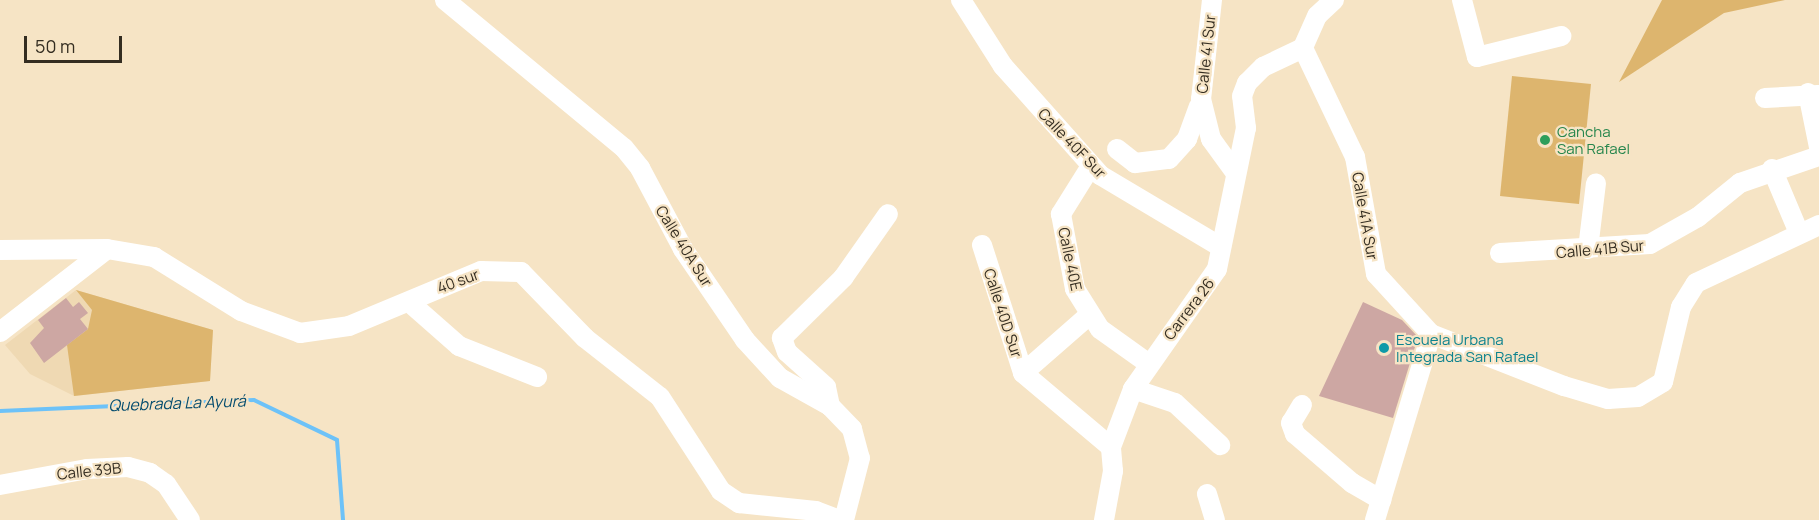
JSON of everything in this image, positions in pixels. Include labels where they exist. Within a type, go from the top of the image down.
[{"type":"street","name":"Calle 40A Sur","points":[[446,0],[624,148],[640,168],[683,249],[751,348],[780,378],[830,406],[852,429],[860,458],[842,520]]},
{"type":"street","name":"Calle 40F Sur","points":[[961,0],[1003,66],[1091,166],[1164,217],[1221,247]]},
{"type":"street","name":"Calle 41 Sur","points":[[1212,0],[1201,99],[1211,139],[1234,171]]},
{"type":"street","name":"Carrera 26","points":[[1104,520],[1113,471],[1111,447],[1133,389],[1149,364],[1209,285],[1221,247],[1234,171],[1246,128],[1242,96],[1247,83],[1263,67],[1306,39],[1334,0]]},
{"type":"street","points":[[1462,0],[1477,57],[1561,36]]},
{"type":"street","name":"Calle 41A Sur","points":[[1306,39],[1354,157],[1376,274],[1431,334],[1564,386],[1608,399],[1638,397],[1663,382],[1676,298],[1696,283],[1819,225]]},
{"type":"street","points":[[1765,98],[1813,94],[1819,147]]},
{"type":"street","points":[[1117,149],[1135,163],[1169,159],[1194,126],[1201,99]]},
{"type":"street","name":"Calle 41B Sur","points":[[1500,253],[1650,244],[1698,217],[1740,183],[1772,169],[1819,156]]},
{"type":"street","name":"Calle 40E","points":[[1091,166],[1061,214],[1070,271],[1088,316],[1149,364]]},
{"type":"street","points":[[1772,169],[1799,233]]},
{"type":"street","points":[[1588,249],[1596,183]]},
{"type":"street","points":[[830,406],[826,387],[792,357],[782,338],[843,278],[888,214]]},
{"type":"street","name":"Calle 40D Sur","points":[[982,245],[1023,373],[1111,447]]},
{"type":"street","points":[[0,332],[107,249]]},
{"type":"street","name":"40 sur","points":[[0,250],[107,249],[154,257],[241,311],[300,333],[349,326],[481,271],[521,272],[585,338],[660,397],[721,491],[739,503],[816,511],[842,520]]},
{"type":"street","points":[[409,302],[459,346],[537,377]]},
{"type":"street","points":[[1023,373],[1088,316]]},
{"type":"street","points":[[1375,520],[1431,334]]},
{"type":"street","points":[[1133,389],[1175,403],[1220,444]]},
{"type":"street","points":[[1302,405],[1292,423],[1295,434],[1352,483],[1382,500]]},
{"type":"street","name":"Calle 39B","points":[[0,485],[87,469],[128,467],[150,472],[166,484],[190,520]]},
{"type":"street","points":[[1207,494],[1215,520]]},
{"type":"shaded area","points":[[1662,0],[1785,0],[1724,13],[1619,82]]},
{"type":"shaded area","name":"Cancha San Rafael","points":[[1512,76],[1591,84],[1579,204],[1500,196]]},
{"type":"shaded area","points":[[76,290],[213,330],[210,381],[74,396],[30,374],[5,345]]},
{"type":"shaded area","points":[[76,290],[213,330],[210,381],[74,396],[67,345],[88,329],[92,310]]},
{"type":"building","points":[[66,298],[73,307],[79,302],[88,313],[80,319],[88,329],[44,363],[30,343],[44,328],[38,320]]},
{"type":"building","name":"Escuela Urbana Integrada San Rafael","points":[[1363,302],[1402,320],[1418,337],[1393,418],[1319,396]]},
{"type":"waterway","name":"Quebrada La Ayurá","points":[[0,411],[254,400],[337,440],[343,520]]},
{"type":"place","name":"Cancha San Rafael","points":[[1545,140]]},
{"type":"place","name":"Escuela Urbana Integrada San Rafael","points":[[1384,348]]}]
